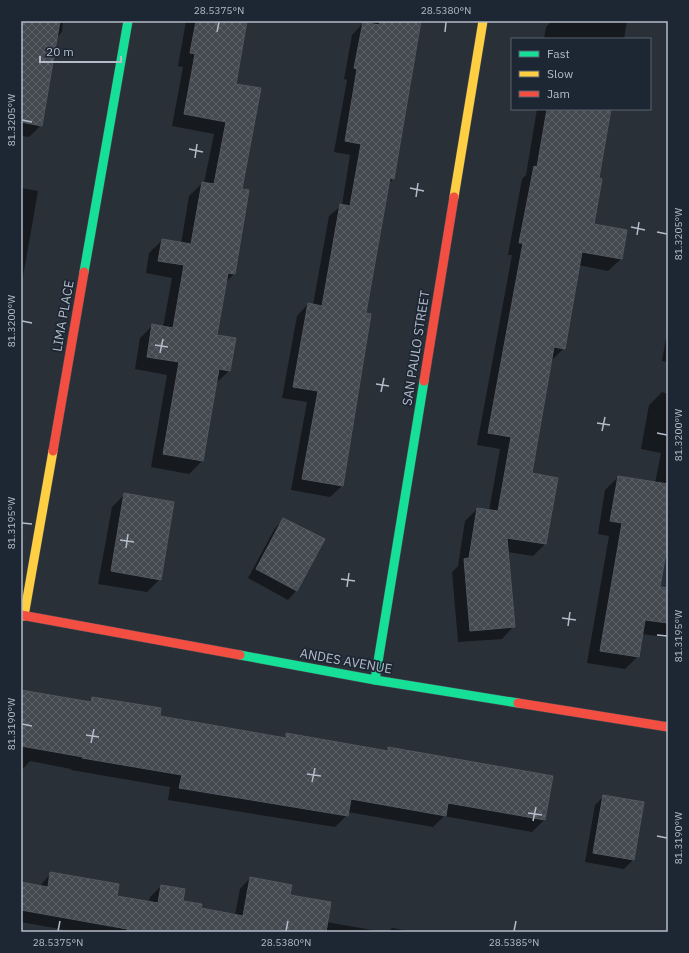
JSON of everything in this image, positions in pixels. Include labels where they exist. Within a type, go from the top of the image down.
[{"type":"street","name":"LIMA PLACE","points":[[22,616],[128,21]]},
{"type":"street","name":"SAN PAULO STREET","points":[[375,680],[483,21]]},
{"type":"street","name":"ANDES AVENUE","points":[[22,616],[375,680],[668,727]]},
{"type":"building","points":[[21,21],[60,21],[42,126],[21,122]]},
{"type":"building","points":[[196,21],[247,21],[236,84],[261,88],[242,189],[249,190],[235,274],[228,273],[217,335],[236,338],[230,371],[219,369],[203,461],[163,454],[179,362],[147,357],[152,324],[173,328],[184,265],[158,261],[162,239],[191,244],[202,182],[214,184],[226,122],[184,114],[195,54],[190,53]]},
{"type":"building","points":[[380,21],[421,21],[394,179],[390,178],[366,313],[371,314],[343,486],[302,479],[318,391],[293,387],[308,303],[322,306],[340,204],[350,206],[361,144],[345,141],[357,69],[354,68],[363,22],[379,25]]},
{"type":"building","points":[[547,110],[611,110],[599,178],[602,179],[594,224],[627,230],[622,259],[582,252],[565,349],[554,347],[532,473],[558,478],[546,544],[507,538],[515,627],[470,631],[464,559],[469,558],[477,508],[498,511],[511,437],[488,433],[523,243],[519,243],[534,166],[537,167]]},
{"type":"building","points":[[618,476],[668,484],[668,541],[660,587],[668,588],[668,623],[645,620],[639,657],[600,651],[622,523],[610,521]]},
{"type":"building","points":[[124,493],[174,502],[161,580],[111,571]]},
{"type":"building","points":[[283,518],[325,539],[297,591],[256,569]]},
{"type":"building","points":[[21,690],[91,702],[92,697],[161,708],[160,716],[286,738],[286,733],[388,751],[388,747],[553,776],[545,820],[448,803],[446,816],[351,799],[348,816],[179,788],[182,775],[21,746]]},
{"type":"building","points":[[603,795],[644,802],[634,860],[593,853]]},
{"type":"building","points":[[50,872],[119,884],[117,896],[158,903],[161,885],[185,889],[183,901],[202,904],[201,908],[243,916],[250,877],[292,885],[290,895],[331,902],[326,932],[127,932],[127,929],[21,910],[21,882],[48,887]]},
{"type":"traffic: fast","points":[[84,272],[128,21]]},
{"type":"traffic: fast","points":[[375,680],[424,381]]},
{"type":"traffic: fast","points":[[240,655],[375,680],[518,703]]},
{"type":"traffic: slow","points":[[454,197],[483,21]]},
{"type":"traffic: slow","points":[[24,616],[53,451]]},
{"type":"traffic: jam","points":[[424,381],[454,197]]},
{"type":"traffic: jam","points":[[53,451],[84,272]]},
{"type":"traffic: jam","points":[[21,615],[240,655]]},
{"type":"traffic: jam","points":[[518,703],[668,727]]}]
